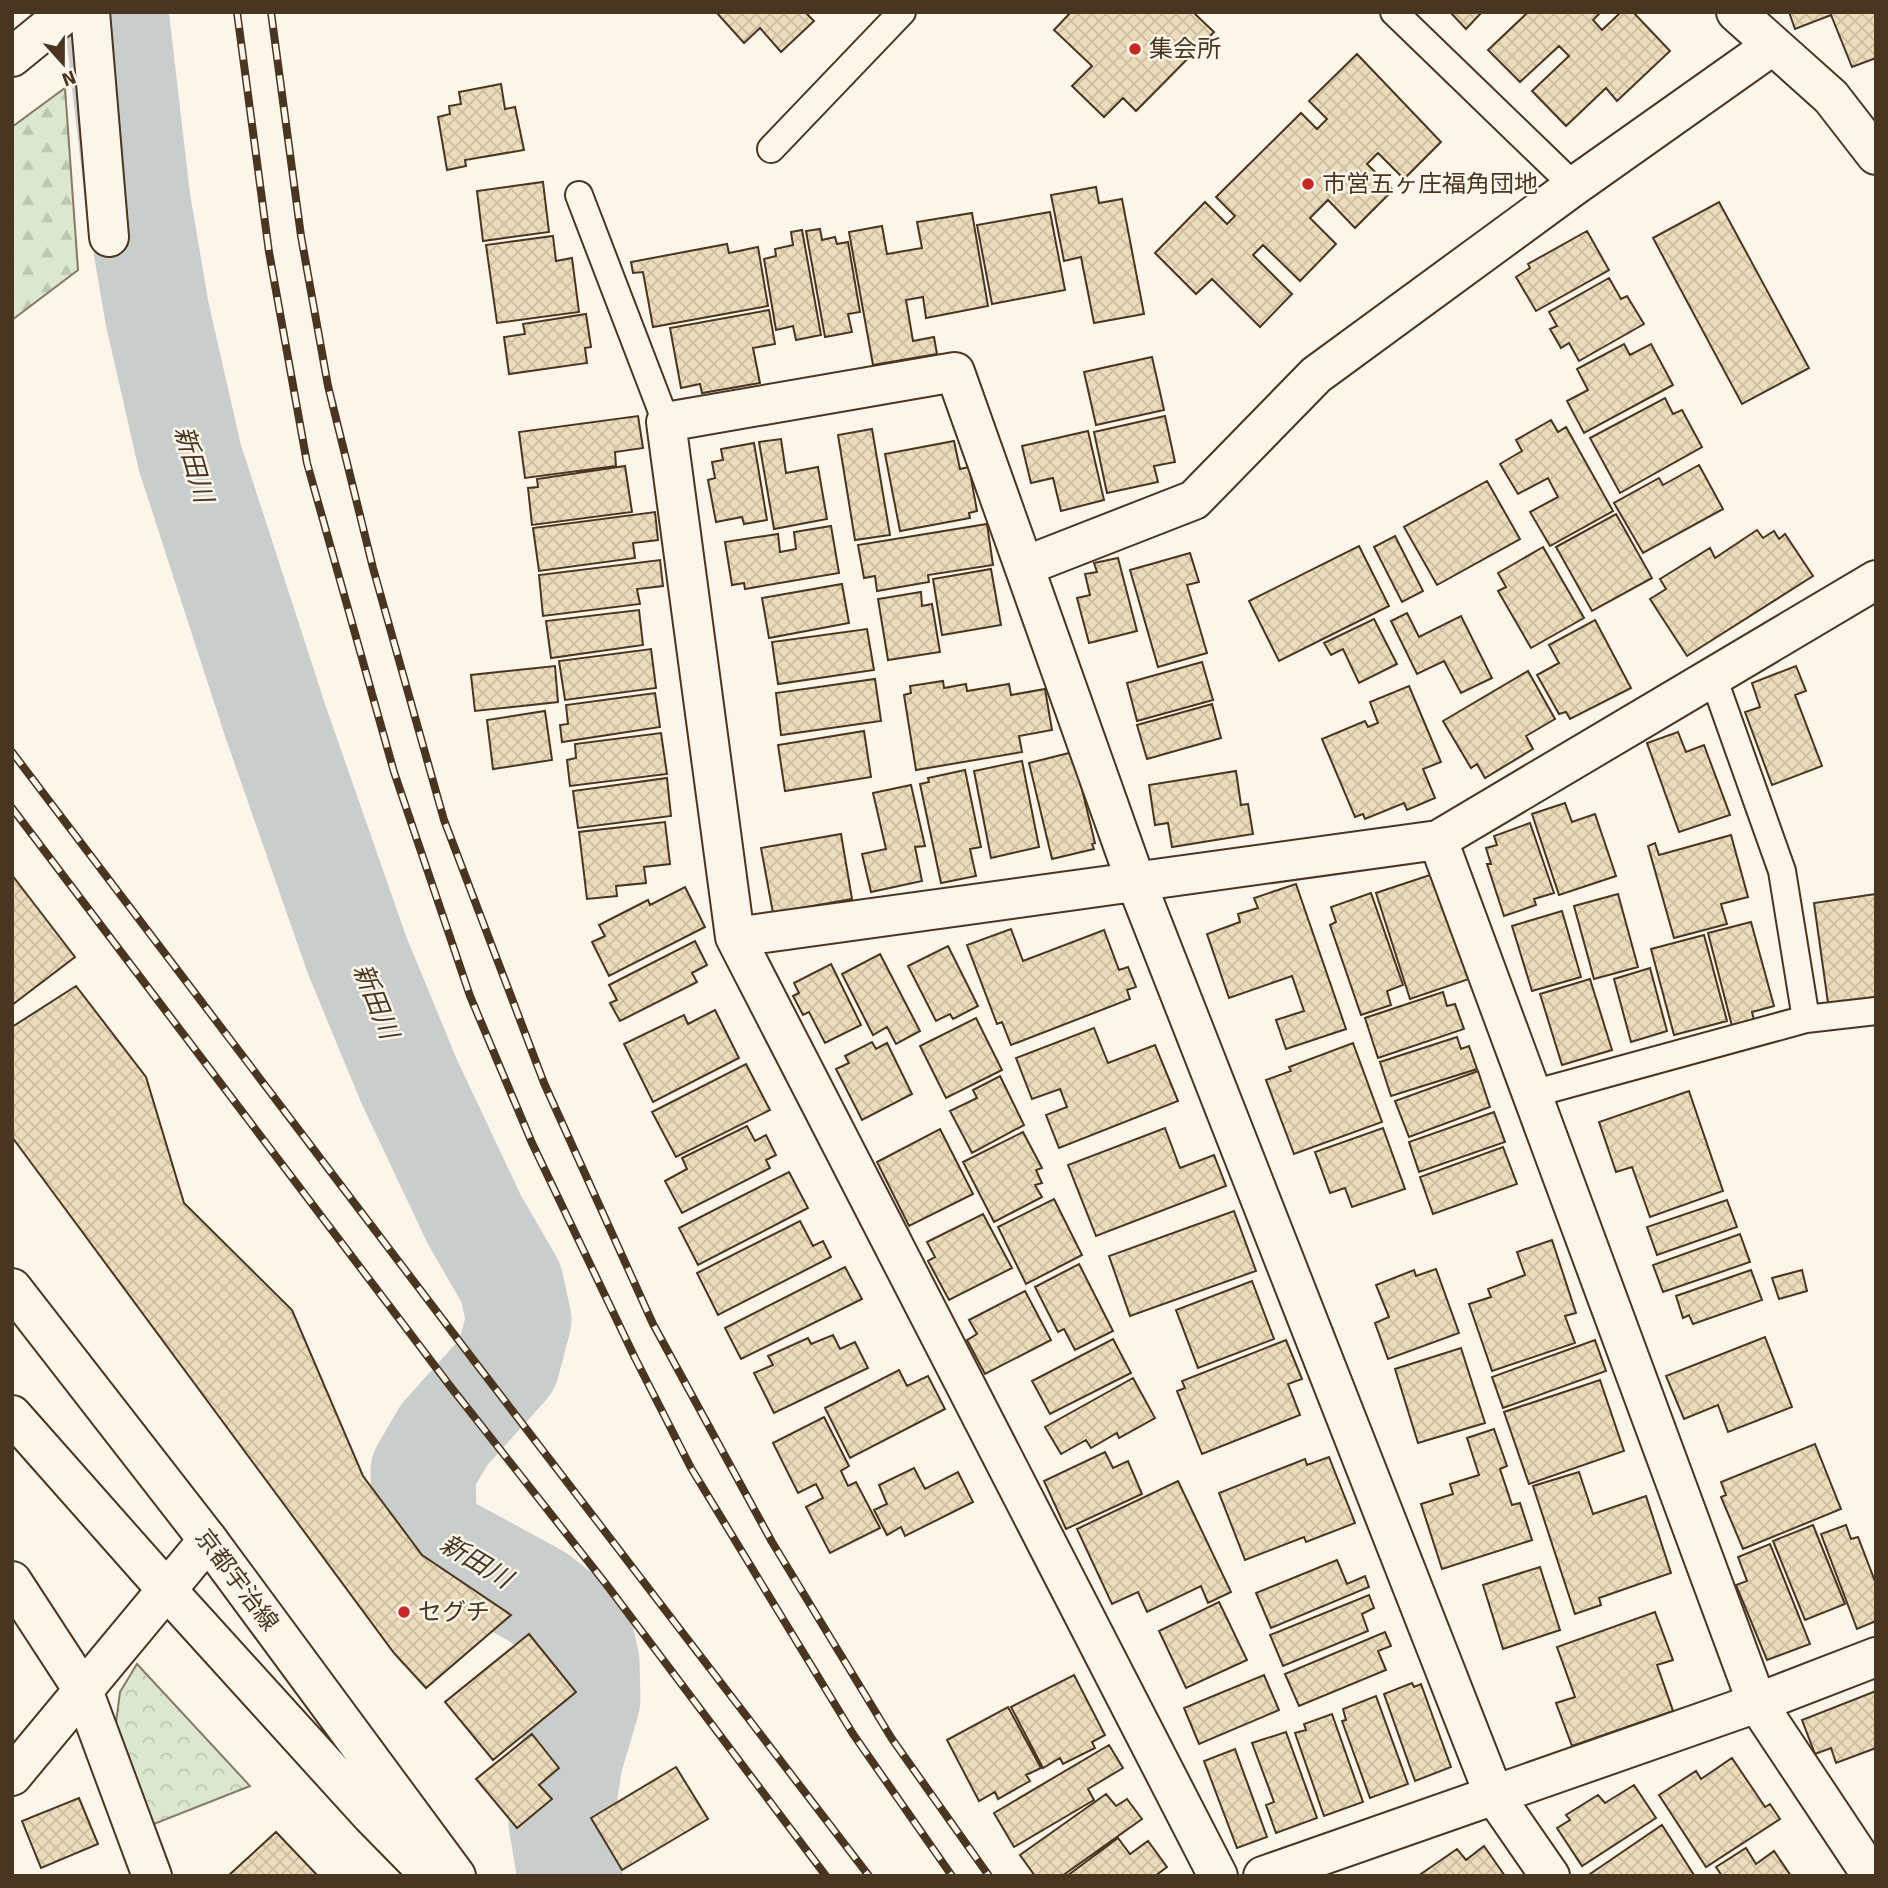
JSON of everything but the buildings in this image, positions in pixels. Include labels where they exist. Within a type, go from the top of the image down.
[{"type":"street","points":[[12,57],[67,12]]},
{"type":"street","points":[[90,12],[109,237]]},
{"type":"street","points":[[1737,12],[1830,97],[1876,155]]},
{"type":"street","points":[[1025,566],[1194,500],[1316,374],[1772,46]]},
{"type":"street","points":[[1218,1876],[735,937],[666,422],[955,372],[1136,882],[1494,1795],[1550,1876]]},
{"type":"street","points":[[735,937],[1438,839],[1876,580]]},
{"type":"street","points":[[1438,839],[1757,1703],[1872,1876]]},
{"type":"street","name":"京都宇治線","points":[[12,1288],[208,1540],[456,1876]]},
{"type":"street","points":[[12,1415],[166,1590],[371,1815],[431,1876]]},
{"type":"street","points":[[12,1776],[208,1540]]},
{"type":"street","points":[[12,1581],[83,1690],[152,1876]]},
{"type":"street","points":[[1263,1876],[1757,1703],[1876,1657]]},
{"type":"lane","points":[[771,149],[902,12]]},
{"type":"lane","points":[[1394,12],[1574,186]]},
{"type":"lane","points":[[579,195],[666,422]]},
{"type":"lane","points":[[1713,677],[1782,872],[1806,1019]]},
{"type":"lane","points":[[1532,1094],[1806,1019],[1876,1010]]},
{"type":"green space","points":[[65,88],[78,270],[12,320],[12,127]]},
{"type":"green space","points":[[137,1664],[250,1786],[149,1826],[115,1730],[120,1692]]},
{"type":"waterway","name":"新田川","points":[[116,12],[138,201],[157,313],[190,458],[275,720],[357,955],[409,1081],[474,1219],[511,1283],[519,1320],[507,1365],[444,1435],[423,1471],[424,1514],[435,1541],[538,1597],[572,1624],[582,1640],[587,1662],[588,1700],[570,1761],[561,1822],[570,1876]]},
{"type":"railway","points":[[237,12],[269,252],[307,463],[394,772],[470,996],[532,1143],[691,1468],[853,1734],[952,1876]]},
{"type":"railway","points":[[271,12],[301,236],[328,386],[373,568],[444,820],[544,1083],[653,1324],[772,1542],[892,1739],[989,1876]]},
{"type":"railway","points":[[12,752],[869,1876]]},
{"type":"railway","points":[[12,808],[826,1876]]},
{"type":"place","name":"集会所","points":[[1135,49]]},
{"type":"place","name":"市営五ヶ庄福角団地","points":[[1308,184]]},
{"type":"place","name":"セグチ","points":[[404,1612]]}]
